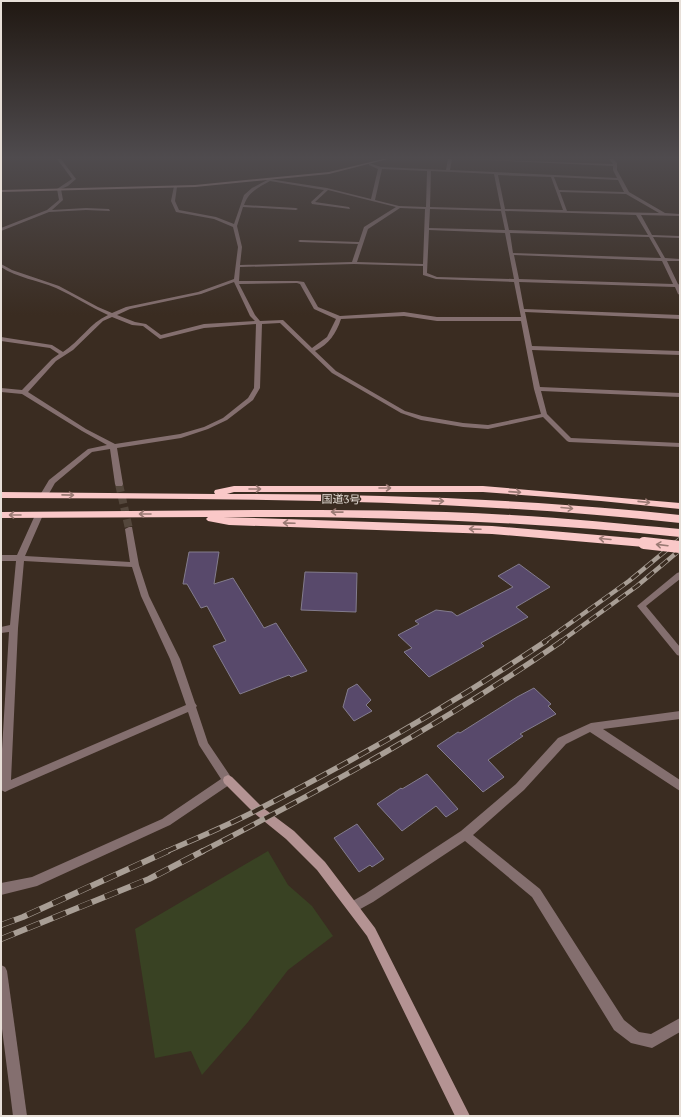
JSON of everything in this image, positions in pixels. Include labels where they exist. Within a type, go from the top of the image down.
[{"type":"highway","points":[[189,497],[234,489],[483,489],[680,506]]},
{"type":"highway","name":"国道3号","points":[[1,495],[324,498],[474,502],[555,507],[678,519]]},
{"type":"highway","name":"国道3号","points":[[1,515],[322,512],[472,516],[549,520],[680,532]]},
{"type":"highway","points":[[184,514],[230,521],[492,530],[680,547]]},
{"type":"street","points":[[1,230],[48,211]]},
{"type":"street","points":[[178,211],[215,218],[235,226]]},
{"type":"street","points":[[44,495],[52,482],[90,450],[181,436],[206,428],[225,419],[251,399],[257,388],[258,323],[252,316],[236,282],[240,247],[235,226],[240,211]]},
{"type":"street","points":[[354,263],[366,228],[393,211]]},
{"type":"street","points":[[427,211],[425,274],[436,278],[518,282],[678,286]]},
{"type":"street","points":[[502,211],[518,282],[537,389],[544,415],[569,440],[680,445]]},
{"type":"street","points":[[538,211],[680,215]]},
{"type":"street","points":[[657,211],[664,215]]},
{"type":"street","points":[[638,214],[678,286],[680,293]]},
{"type":"street","points":[[427,230],[680,237]]},
{"type":"street","points":[[300,241],[361,243]]},
{"type":"street","points":[[512,254],[680,260]]},
{"type":"street","points":[[238,266],[354,263],[425,265]]},
{"type":"street","points":[[1,265],[10,271],[57,287],[96,308],[134,324],[144,325],[160,337],[204,326],[281,321],[334,372],[403,412],[422,418],[463,425],[488,427],[544,415]]},
{"type":"street","points":[[24,392],[54,360],[82,339],[101,320],[143,304],[199,293],[236,282],[302,283],[316,308],[339,318],[404,314],[437,319],[524,319]]},
{"type":"street","points":[[522,310],[680,317]]},
{"type":"street","points":[[311,351],[325,343],[331,337],[339,318]]},
{"type":"street","points":[[1,339],[52,347],[63,354]]},
{"type":"street","points":[[530,348],[680,353]]},
{"type":"street","points":[[537,389],[680,395]]},
{"type":"street","points":[[1,390],[24,392],[84,430],[113,446]]},
{"type":"street","points":[[113,446],[119,484]]},
{"type":"street","points":[[39,515],[20,558],[14,628],[6,787],[192,706]]},
{"type":"street","points":[[129,529],[135,565],[145,596],[175,659],[192,706],[204,746],[228,780],[258,810],[290,835],[322,866],[371,932],[463,1116]]},
{"type":"street","points":[[1,558],[135,565]]},
{"type":"street","points":[[679,651],[641,606],[680,575]]},
{"type":"street","points":[[1,630],[14,628]]},
{"type":"street","points":[[353,907],[370,898],[465,835],[520,787],[562,740],[591,727],[680,715]]},
{"type":"street","points":[[591,727],[680,786]]},
{"type":"street","points":[[1,889],[33,882],[166,822],[228,780]]},
{"type":"street","points":[[465,835],[536,893],[620,1025],[636,1038],[652,1041],[680,1026]]},
{"type":"street","points":[[1,971],[20,1116]]},
{"type":"green space","points":[[268,851],[288,885],[312,906],[333,936],[288,970],[248,1022],[202,1075],[191,1051],[155,1058],[135,929]]},
{"type":"building","points":[[189,552],[219,552],[214,584],[233,578],[264,628],[276,623],[307,671],[291,677],[289,675],[240,694],[213,646],[226,641],[207,606],[201,608],[187,584],[183,584]]},
{"type":"building","points":[[519,564],[550,587],[516,607],[528,617],[481,643],[484,646],[429,677],[404,652],[412,648],[398,635],[419,624],[415,621],[436,610],[452,612],[457,616],[513,587],[498,576]]},
{"type":"building","points":[[305,572],[357,573],[356,612],[301,610]]},
{"type":"building","points":[[357,684],[371,700],[366,705],[372,711],[354,721],[343,707],[348,689]]},
{"type":"building","points":[[534,688],[551,704],[548,706],[556,714],[520,734],[523,736],[488,760],[504,777],[483,792],[437,746],[458,732],[460,733]]},
{"type":"building","points":[[427,774],[458,809],[446,817],[436,806],[402,831],[377,804],[401,788],[402,789]]},
{"type":"building","points":[[357,824],[384,859],[372,867],[370,865],[359,872],[334,838]]},
{"type":"tunnel","points":[[119,484],[129,529]]},
{"type":"railway","points":[[544,642],[629,581],[680,539]]},
{"type":"railway","points":[[560,642],[637,586],[680,550]]},
{"type":"railway","points":[[165,852],[236,820],[296,790],[369,750],[441,708],[546,641]]},
{"type":"railway","points":[[201,852],[294,803],[430,726],[475,699],[562,641]]},
{"type":"railway","points":[[1,925],[23,917],[168,851]]},
{"type":"railway","points":[[1,939],[149,879],[203,851]]}]
